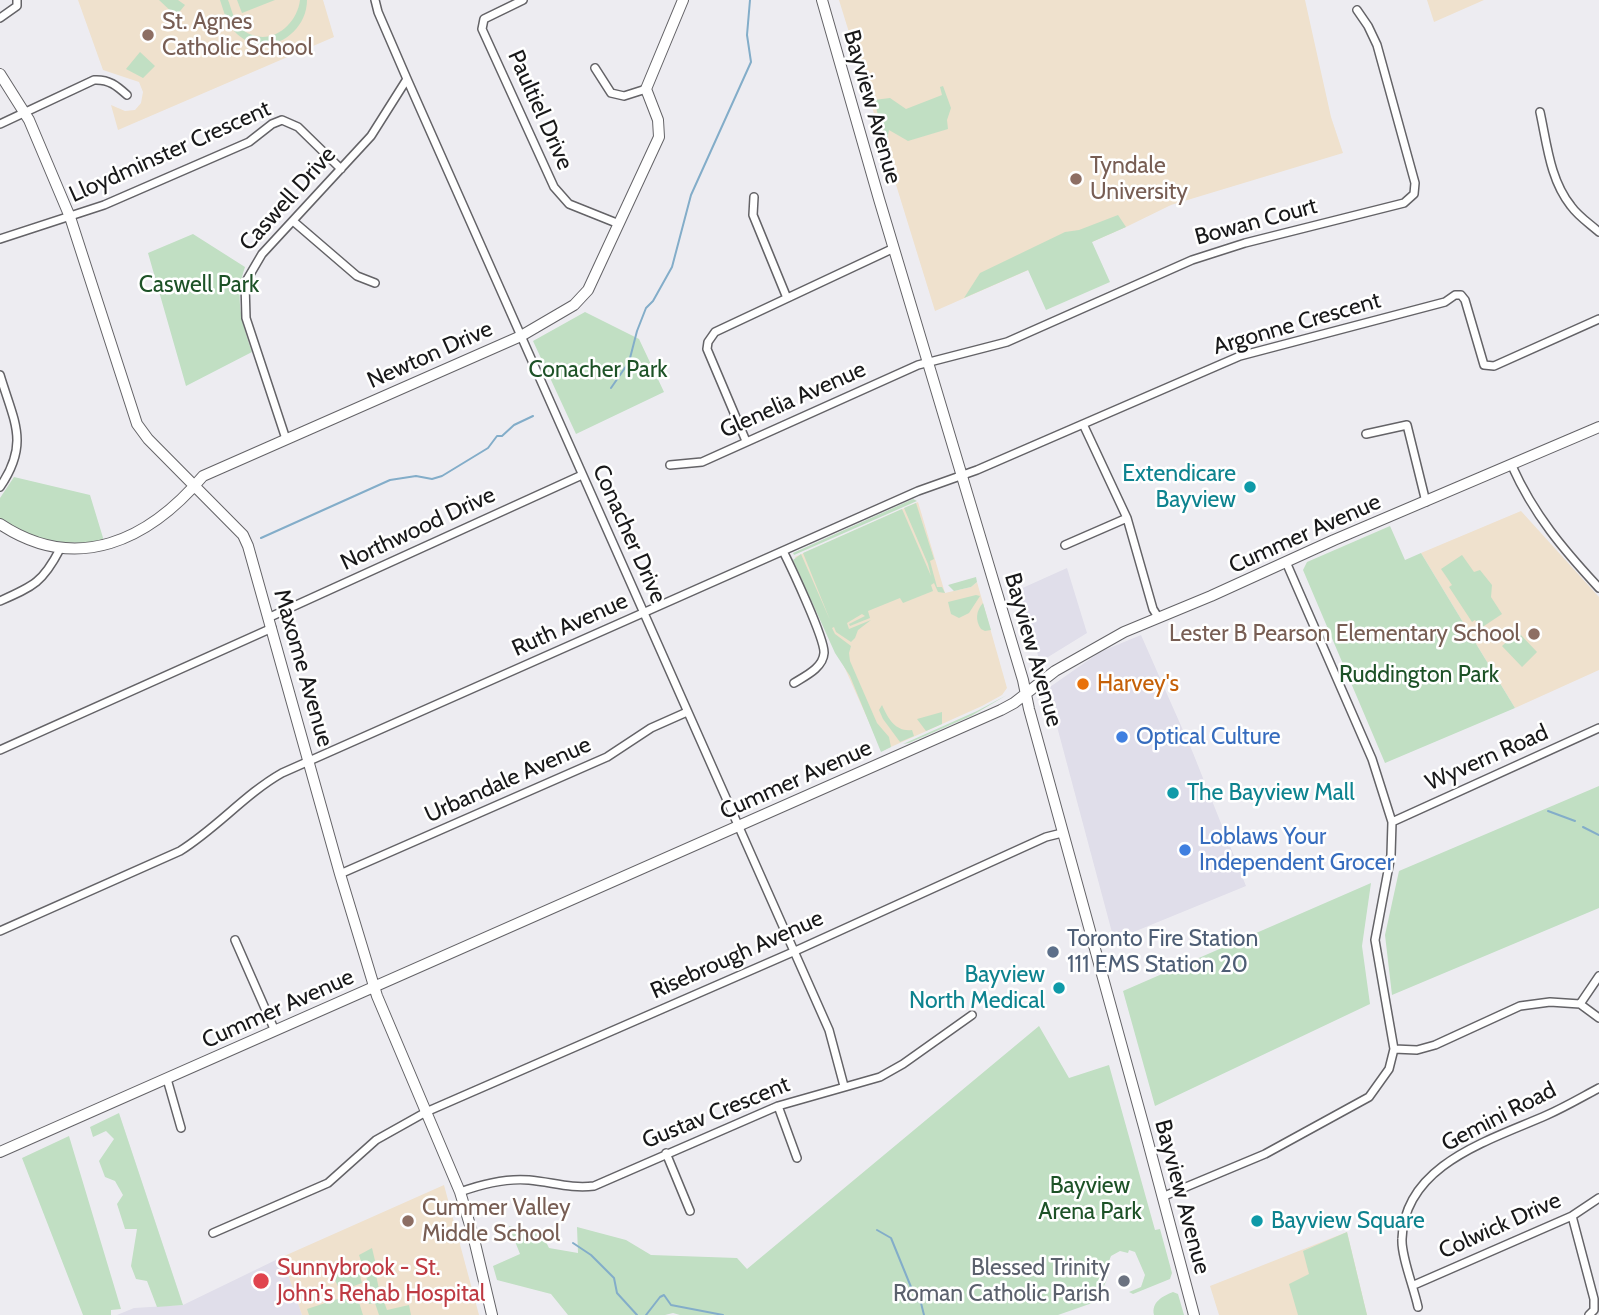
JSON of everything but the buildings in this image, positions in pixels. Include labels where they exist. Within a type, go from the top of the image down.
[{"type":"street","points":[[0,18],[17,6],[17,0]]},
{"type":"street","name":"Conacher Drive","points":[[375,0],[407,79],[829,1030],[844,1086]]},
{"type":"street","name":"Paultiel Drive","points":[[523,0],[484,19],[482,29],[554,187],[569,204],[619,224]]},
{"type":"street","name":"Bayview Avenue","points":[[822,0],[1026,692],[1194,1315]]},
{"type":"street","points":[[595,68],[611,93],[624,96],[646,89],[679,1]]},
{"type":"street","name":"Bowan Court","points":[[929,363],[1007,342],[1192,260],[1245,243],[1404,203],[1414,194],[1415,183],[1377,45],[1357,10]]},
{"type":"street","name":"Maxome Avenue","points":[[0,74],[29,120],[70,217],[137,424],[148,439],[243,534],[248,546],[374,987],[460,1192],[492,1315]]},
{"type":"street","points":[[0,124],[94,80],[104,79],[117,85],[127,95]]},
{"type":"street","name":"Caswell Drive","points":[[286,439],[246,318],[245,283],[262,254],[371,136],[407,79]]},
{"type":"street","name":"Newton Drive","points":[[0,524],[26,538],[60,548],[100,547],[128,537],[163,516],[204,476],[521,336],[574,305],[584,296],[659,137],[659,120],[646,89]]},
{"type":"street","points":[[1541,112],[1551,164],[1559,186],[1571,206],[1599,232]]},
{"type":"street","name":"Lloydminster Crescent","points":[[0,239],[104,205],[249,142],[272,124],[282,120],[298,127],[341,169]]},
{"type":"street","points":[[754,197],[753,215],[787,298]]},
{"type":"street","points":[[293,221],[357,276],[375,283]]},
{"type":"street","points":[[746,441],[708,349],[708,342],[715,332],[894,247]]},
{"type":"street","name":"Argonne Crescent","points":[[962,475],[1240,356],[1445,302],[1455,295],[1461,295],[1465,300],[1484,365],[1494,366],[1599,320]]},
{"type":"street","name":"Glenelia Avenue","points":[[670,465],[702,461],[918,365],[929,363]]},
{"type":"street","points":[[0,375],[16,429],[18,448],[12,469],[0,487]]},
{"type":"street","points":[[1083,424],[1128,518],[1158,617]]},
{"type":"street","points":[[1366,434],[1407,425],[1426,502]]},
{"type":"street","name":"Cummer Avenue","points":[[0,1152],[1001,710],[1039,681],[1124,632],[1599,427]]},
{"type":"street","points":[[1512,466],[1535,511],[1551,535],[1599,588]]},
{"type":"street","name":"Northwood Drive","points":[[0,750],[582,475]]},
{"type":"street","name":"Ruth Avenue","points":[[0,931],[180,851],[268,781],[310,761],[918,491],[962,475]]},
{"type":"street","points":[[1065,545],[1128,518]]},
{"type":"street","points":[[0,601],[31,587],[48,572],[60,548]]},
{"type":"street","points":[[783,551],[820,637],[824,653],[819,666],[794,683]]},
{"type":"street","points":[[1162,1198],[1265,1154],[1369,1097],[1390,1069],[1394,1049],[1375,940],[1391,855],[1392,822],[1372,759],[1286,562]]},
{"type":"street","name":"Urbandale Avenue","points":[[340,874],[607,757],[651,728],[687,712]]},
{"type":"street","name":"Wyvern Road","points":[[1392,822],[1599,728]]},
{"type":"street","name":"Risebrough Avenue","points":[[213,1233],[328,1184],[376,1140],[426,1112],[1062,832]]},
{"type":"street","points":[[235,940],[275,1031]]},
{"type":"street","points":[[1580,1004],[1599,976]]},
{"type":"street","points":[[1394,1049],[1417,1050],[1435,1045],[1520,1006],[1550,1002],[1580,1004],[1599,1018]]},
{"type":"street","name":"Gustav Crescent","points":[[460,1192],[504,1180],[530,1180],[577,1188],[594,1185],[778,1106],[880,1077],[972,1015]]},
{"type":"street","points":[[167,1079],[181,1128]]},
{"type":"street","name":"Gemini Road","points":[[1418,1307],[1402,1242],[1404,1221],[1410,1203],[1432,1175],[1476,1145],[1549,1114],[1599,1088]]},
{"type":"street","points":[[778,1106],[797,1158]]},
{"type":"street","points":[[666,1153],[690,1211]]},
{"type":"street","name":"Colwick Drive","points":[[1414,1285],[1572,1216],[1599,1198]]},
{"type":"street","points":[[1572,1216],[1594,1299],[1594,1310],[1588,1315]]},
{"type":"shaded area","points":[[78,0],[323,0],[334,37],[118,130],[111,105],[125,111],[135,110],[141,103],[143,92],[139,82],[103,70]]},
{"type":"shaded area","name":"Tyndale University","points":[[839,0],[1305,0],[1331,117],[1343,153],[1171,205],[935,311]]},
{"type":"shaded area","points":[[1427,0],[1484,0],[1434,22]]},
{"type":"shaded area","points":[[918,502],[945,593],[971,587],[977,582],[1007,688],[1002,695],[982,706],[882,751],[795,557]]},
{"type":"shaded area","name":"Lester B Pearson Elementary School","points":[[1521,511],[1599,597],[1599,670],[1515,708],[1421,553]]},
{"type":"shaded area","points":[[1067,568],[1087,633],[1040,662],[1018,590]]},
{"type":"shaded area","points":[[1141,635],[1193,753],[1246,886],[1114,940],[1047,689],[1100,652]]},
{"type":"shaded area","name":"Cummer Valley Middle School","points":[[444,1185],[479,1315],[302,1315],[282,1257]]},
{"type":"shaded area","points":[[1347,1232],[1367,1315],[1219,1315],[1210,1286]]},
{"type":"shaded area","name":"Sunnybrook - St. John's Rehab Hospital","points":[[282,1257],[302,1315],[117,1315],[134,1308],[183,1305]]},
{"type":"green space","points":[[159,0],[178,0],[185,5],[176,16]]},
{"type":"green space","points":[[220,0],[228,0],[235,20],[243,30],[262,37],[280,32],[298,10],[300,0],[307,0],[300,24],[292,33],[282,40],[260,45],[237,34],[226,18]]},
{"type":"green space","points":[[237,0],[275,0],[242,13]]},
{"type":"green space","points":[[140,52],[155,66],[143,78],[126,69]]},
{"type":"green space","points":[[943,86],[951,108],[947,120],[948,129],[908,141],[889,130],[886,145],[874,100],[890,98],[906,109],[942,95],[940,87]]},
{"type":"green space","points":[[1118,215],[1126,227],[1092,242],[1110,282],[1046,310],[1028,270],[964,298],[980,273],[1065,232],[1079,230]]},
{"type":"green space","name":"Caswell Park","points":[[193,234],[245,267],[240,300],[242,321],[252,352],[186,386],[148,253]]},
{"type":"green space","name":"Conacher Park","points":[[585,312],[639,339],[664,392],[576,434],[533,341]]},
{"type":"green space","points":[[14,477],[90,495],[104,541],[76,543],[49,540],[24,532],[0,519],[0,498]]},
{"type":"green space","points":[[913,499],[917,501],[794,555],[793,553]]},
{"type":"green space","points":[[916,503],[934,559],[930,561],[937,587],[942,587],[945,593],[938,592],[934,583],[931,585],[933,591],[903,603],[900,598],[868,611],[870,618],[850,626],[849,624],[865,616],[862,614],[847,623],[849,629],[871,620],[858,630],[851,642],[832,628],[835,634],[851,646],[850,661],[877,723],[889,737],[891,747],[881,752],[850,676],[835,653],[793,560],[801,554],[830,620],[803,553],[902,509],[931,576],[904,508]]},
{"type":"green space","name":"Ruddington Park","points":[[1390,526],[1405,560],[1421,553],[1515,708],[1385,763],[1303,570],[1307,562]]},
{"type":"green space","points":[[1462,555],[1474,572],[1480,570],[1492,585],[1491,597],[1502,614],[1481,628],[1475,620],[1472,622],[1449,587],[1452,585],[1441,569]]},
{"type":"green space","points":[[976,577],[977,582],[971,587],[954,591],[948,585]]},
{"type":"green space","points":[[980,596],[969,613],[959,618],[951,614],[948,602]]},
{"type":"green space","points":[[983,603],[991,630],[981,629],[977,619]]},
{"type":"green space","points":[[1518,632],[1537,652],[1522,667],[1502,646]]},
{"type":"green space","points":[[1007,695],[971,716],[903,744],[977,711]]},
{"type":"green space","points":[[882,705],[894,724],[902,729],[912,730],[914,736],[900,742],[883,719],[879,710]]},
{"type":"green space","points":[[942,712],[942,724],[926,731],[917,719]]},
{"type":"green space","points":[[1599,786],[1599,908],[1392,995],[1385,935],[1399,871]]},
{"type":"green space","points":[[1371,883],[1362,946],[1370,1004],[1155,1106],[1123,991]]},
{"type":"green space","name":"Bayview Arena Park","points":[[1039,1026],[1069,1078],[1109,1065],[1155,1230],[1160,1229],[1172,1273],[1170,1279],[1133,1294],[1129,1292],[1141,1287],[1145,1275],[1135,1252],[1120,1251],[1111,1256],[1104,1274],[1108,1276],[1098,1301],[1058,1315],[568,1315],[551,1294],[497,1280],[493,1266],[520,1254],[509,1226],[542,1234],[549,1248],[578,1253],[577,1227],[626,1240],[651,1255],[737,1258],[747,1269]]},
{"type":"green space","points":[[119,1113],[183,1305],[157,1307],[147,1281],[136,1279],[131,1266],[137,1229],[125,1229],[117,1204],[123,1195],[115,1181],[105,1177],[99,1161],[114,1139],[106,1131],[93,1137],[90,1127]]},
{"type":"green space","points":[[69,1136],[121,1309],[111,1310],[111,1315],[83,1315],[22,1158]]},
{"type":"green space","points":[[1347,1232],[1367,1315],[1298,1315],[1289,1284],[1309,1274],[1303,1251]]},
{"type":"green space","points":[[372,1248],[376,1265],[382,1264],[382,1268],[375,1270],[381,1299],[387,1310],[409,1305],[411,1315],[379,1315],[375,1303],[369,1304],[368,1300],[373,1298],[359,1255]]},
{"type":"green space","points":[[354,1262],[362,1283],[340,1291],[331,1271]]},
{"type":"green space","points":[[1173,1292],[1178,1294],[1184,1315],[1154,1315],[1156,1303]]},
{"type":"green space","points":[[356,1293],[363,1315],[309,1315],[307,1309]]},
{"type":"waterway","points":[[611,388],[629,362],[646,308],[653,301],[672,267],[691,195],[751,62],[747,35],[750,0]]},
{"type":"waterway","points":[[261,538],[390,480],[416,476],[432,479],[442,476],[488,448],[497,436],[502,436],[514,425],[533,416]]},
{"type":"waterway","points":[[1548,811],[1575,821]]},
{"type":"waterway","points":[[1583,827],[1599,835]]},
{"type":"waterway","points":[[877,1230],[891,1238],[911,1287],[917,1292],[916,1300],[921,1303],[924,1315]]},
{"type":"waterway","points":[[573,1243],[591,1255],[614,1278],[617,1293],[637,1315]]},
{"type":"waterway","points":[[646,1315],[664,1295],[671,1305],[723,1315]]},
{"type":"place","name":"St. Agnes Catholic School","points":[[148,35]]},
{"type":"place","name":"Tyndale University","points":[[1076,179]]},
{"type":"place","name":"Extendicare Bayview","points":[[1250,487]]},
{"type":"place","name":"Lester B Pearson Elementary School","points":[[1534,634]]},
{"type":"place","name":"Harvey's","points":[[1083,684]]},
{"type":"place","name":"Optical Culture","points":[[1122,737]]},
{"type":"place","name":"The Bayview Mall","points":[[1173,793]]},
{"type":"place","name":"Loblaws Your Independent Grocer","points":[[1185,850]]},
{"type":"place","name":"Toronto Fire Station 111 EMS Station 20","points":[[1053,952]]},
{"type":"place","name":"Bayview North Medical","points":[[1059,988]]},
{"type":"place","name":"Cummer Valley Middle School","points":[[408,1221]]},
{"type":"place","name":"Bayview Square","points":[[1257,1221]]},
{"type":"place","name":"Sunnybrook - St. John's Rehab Hospital","points":[[261,1281]]},
{"type":"place","name":"Blessed Trinity Roman Catholic Parish","points":[[1124,1281]]}]
